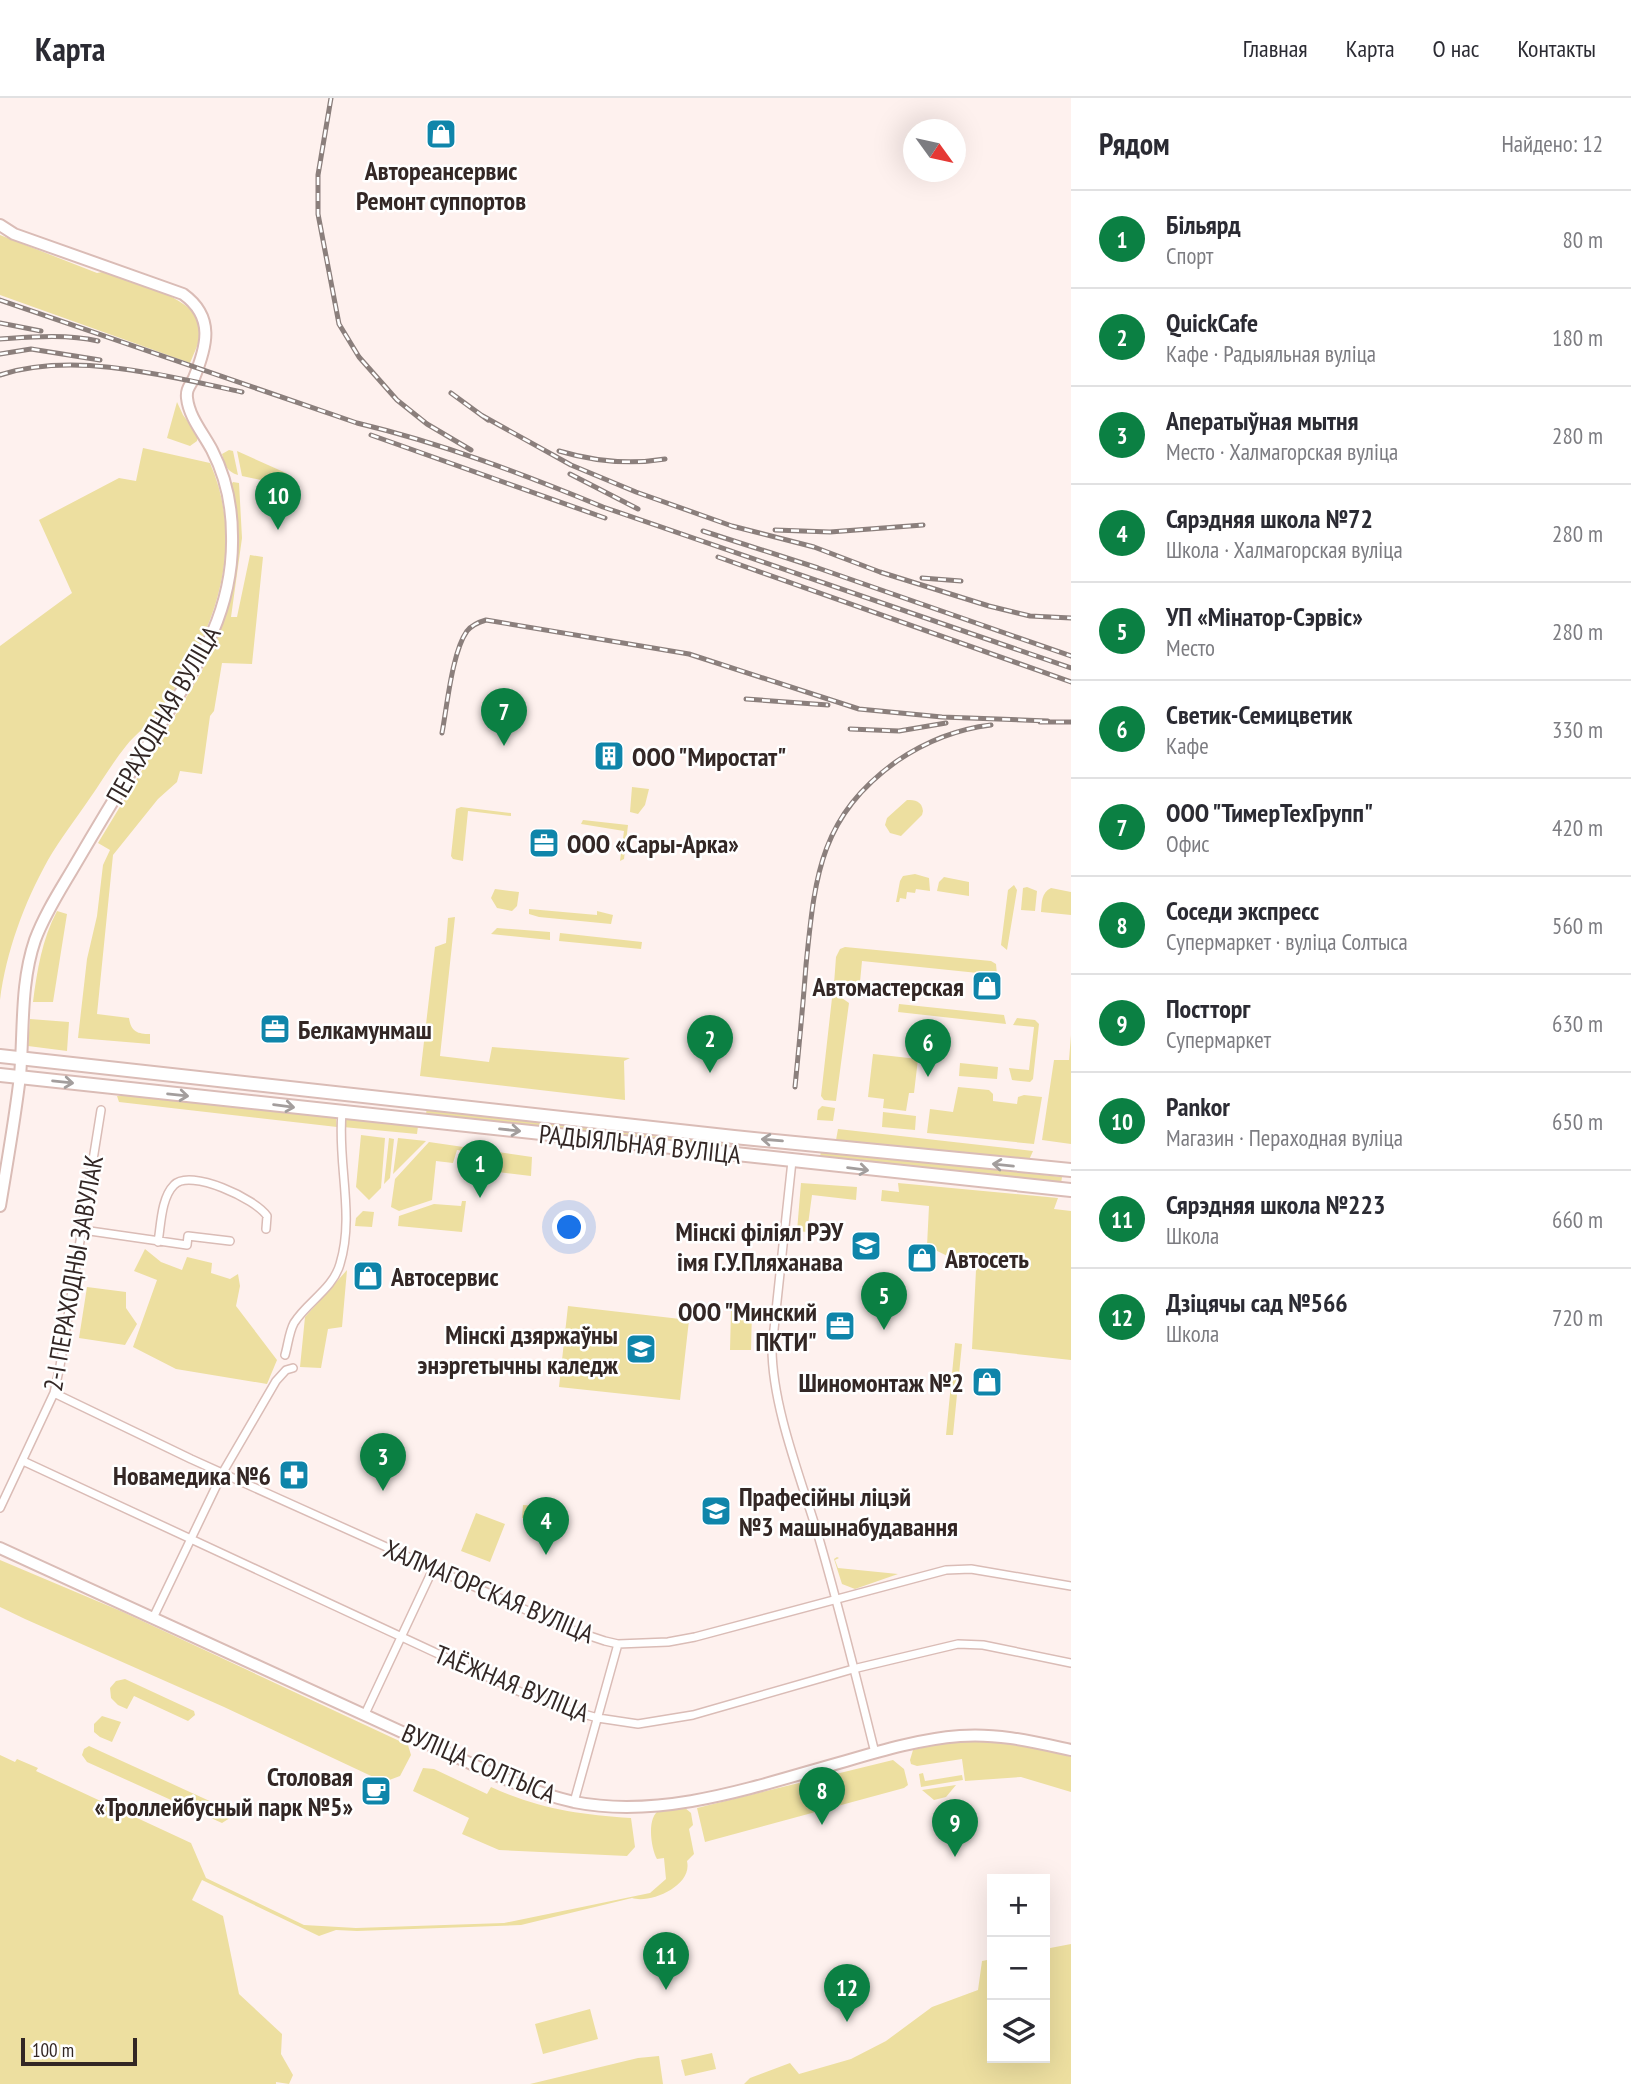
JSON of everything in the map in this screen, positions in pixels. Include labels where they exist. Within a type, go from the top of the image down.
[{"type":"main road","name":"РАДЫЯЛЬНАЯ ВУЛІЦА","points":[[0,1056],[734,1137],[1071,1170]]},
{"type":"main road","name":"РАДЫЯЛЬНАЯ ВУЛІЦА","points":[[0,1075],[1071,1191]]},
{"type":"main road","points":[[230,1100],[232,1081]]},
{"type":"street","name":"ПЕРАХОДНАЯ ВУЛІЦА","points":[[0,226],[14,234],[183,294],[198,306],[206,329],[205,340],[193,381],[187,388],[187,397],[194,418],[212,450],[226,485],[232,533],[230,574],[215,631],[197,667],[132,770],[41,925],[32,951],[24,991],[19,1077],[0,1206]]},
{"type":"street","name":"2-І ПЕРАХОДНЫ ЗАВУЛАК","points":[[0,1508],[54,1393],[101,1110]]},
{"type":"street","points":[[285,1354],[294,1324],[330,1283],[342,1257],[345,1184],[340,1129],[342,1113]]},
{"type":"street","points":[[792,1161],[772,1348],[773,1371],[784,1423],[836,1599],[875,1753]]},
{"type":"street","points":[[158,1242],[170,1190],[183,1179],[190,1178],[218,1186],[254,1203],[267,1216],[266,1230]]},
{"type":"street","points":[[83,1230],[187,1245],[188,1236],[230,1241]]},
{"type":"street","points":[[153,1618],[223,1472],[276,1381],[286,1370],[293,1368]]},
{"type":"street","name":"ХАЛМАГОРСКАЯ ВУЛІЦА","points":[[54,1393],[432,1569],[566,1628],[605,1642],[668,1642],[695,1637],[928,1573],[957,1569],[1071,1586]]},
{"type":"street","name":"ТАЁЖНАЯ ВУЛІЦА","points":[[23,1461],[517,1691],[598,1718],[638,1724],[693,1715],[853,1669],[958,1644],[983,1645],[1071,1663]]},
{"type":"street","name":"ВУЛІЦА СОЛТЫСА","points":[[0,1548],[498,1776],[535,1791],[574,1802],[617,1806],[691,1801],[937,1739],[982,1735],[1071,1750]]},
{"type":"street","points":[[365,1714],[432,1569]]},
{"type":"street","points":[[574,1802],[618,1644]]},
{"type":"shaded area","points":[[0,235],[97,273],[107,271],[161,291],[187,307],[196,316],[200,326],[198,344],[190,363],[0,295]]},
{"type":"shaded area","points":[[177,402],[198,435],[197,441],[190,446],[167,438]]},
{"type":"shaded area","points":[[143,448],[210,463],[221,496],[226,528],[225,561],[219,593],[195,654],[178,683],[155,716],[121,752],[48,860],[17,928],[0,1000],[0,646],[72,593],[39,520],[119,478],[136,481]]},
{"type":"shaded area","points":[[233,451],[238,475],[228,469],[224,461],[222,454]]},
{"type":"shaded area","points":[[237,451],[286,473],[280,484],[242,476]]},
{"type":"shaded area","points":[[233,482],[239,483],[242,538],[231,617],[237,617],[250,555],[263,557],[252,664],[222,663],[214,711],[210,716],[202,774],[180,771],[177,782],[158,799],[113,855],[97,1014],[129,1018],[136,1031],[150,1034],[150,1044],[78,1038],[87,959],[97,916],[103,865],[110,850],[98,843],[201,673],[225,618],[231,588],[230,486]]},
{"type":"shaded area","points":[[632,787],[649,789],[645,805],[638,814],[630,812]]},
{"type":"shaded area","points":[[907,800],[920,803],[922,815],[901,836],[890,833],[885,825],[887,818]]},
{"type":"shaded area","points":[[461,807],[511,813],[511,816],[468,811],[463,861],[451,856],[456,809]]},
{"type":"shaded area","points":[[583,820],[628,825],[624,859],[620,861],[624,831],[581,824]]},
{"type":"shaded area","points":[[915,874],[929,878],[930,891],[916,889],[915,893],[907,892],[906,899],[900,898],[899,902],[896,902],[903,876]]},
{"type":"shaded area","points":[[944,877],[969,882],[969,896],[937,891],[939,882]]},
{"type":"shaded area","points":[[1014,885],[1017,890],[1007,950],[1001,945],[1008,890]]},
{"type":"shaded area","points":[[1023,888],[1037,891],[1035,911],[1021,910]]},
{"type":"shaded area","points":[[1051,888],[1071,892],[1071,915],[1041,912],[1044,895]]},
{"type":"shaded area","points":[[495,889],[519,892],[517,906],[512,911],[497,908],[491,898]]},
{"type":"shaded area","points":[[529,909],[597,915],[597,911],[613,915],[611,924],[539,917],[529,914]]},
{"type":"shaded area","points":[[57,911],[67,914],[53,1002],[33,1002],[44,944]]},
{"type":"shaded area","points":[[455,917],[440,1056],[489,1062],[492,1047],[630,1058],[624,1061],[625,1100],[420,1076],[435,947],[446,943],[448,918]]},
{"type":"shaded area","points":[[497,928],[550,932],[550,940],[491,934]]},
{"type":"shaded area","points":[[560,933],[642,942],[641,949],[559,941]]},
{"type":"shaded area","points":[[845,947],[991,961],[996,964],[997,975],[862,961],[860,982],[849,981],[847,987],[839,987],[834,984],[836,957],[840,949]]},
{"type":"shaded area","points":[[839,996],[849,1003],[836,1101],[824,1100],[821,1096],[832,998]]},
{"type":"shaded area","points":[[899,1004],[1004,1015],[1006,1024],[898,1012]]},
{"type":"shaded area","points":[[1017,1018],[1035,1020],[1039,1024],[1033,1079],[1030,1082],[1012,1080],[1009,1068],[1029,1070],[1034,1027],[1013,1025]]},
{"type":"shaded area","points":[[30,1019],[69,1022],[67,1051],[28,1046]]},
{"type":"shaded area","points":[[1071,1035],[1071,1144],[1042,1140],[1054,1060],[1069,1060]]},
{"type":"shaded area","points":[[873,1054],[918,1059],[914,1093],[909,1093],[906,1111],[883,1108],[884,1099],[868,1097]]},
{"type":"shaded area","points":[[960,1063],[998,1067],[997,1079],[959,1076]]},
{"type":"shaded area","points":[[958,1087],[989,1090],[993,1094],[993,1101],[1017,1104],[1018,1097],[1024,1095],[1042,1097],[1034,1144],[927,1133],[930,1109],[953,1112]]},
{"type":"shaded area","points":[[117,1096],[336,1117],[337,1127],[119,1102]]},
{"type":"shaded area","points":[[822,1106],[835,1108],[833,1121],[817,1120],[818,1110]]},
{"type":"shaded area","points":[[427,1107],[730,1141],[729,1148],[426,1114]]},
{"type":"shaded area","points":[[883,1112],[916,1116],[915,1130],[882,1127]]},
{"type":"shaded area","points":[[350,1118],[418,1126],[417,1134],[343,1127],[344,1120]]},
{"type":"shaded area","points":[[838,1129],[1033,1151],[1029,1160],[836,1140]]},
{"type":"shaded area","points":[[361,1135],[385,1138],[381,1188],[369,1200],[356,1187]]},
{"type":"shaded area","points":[[389,1138],[394,1139],[390,1178],[384,1184]]},
{"type":"shaded area","points":[[398,1138],[426,1141],[393,1174]]},
{"type":"shaded area","points":[[429,1142],[532,1157],[531,1176],[472,1169],[470,1152],[457,1150],[453,1163],[436,1161],[432,1200],[399,1211],[391,1207],[395,1179]]},
{"type":"shaded area","points":[[821,1151],[1062,1177],[1061,1184],[820,1157]]},
{"type":"shaded area","points":[[801,1183],[857,1187],[856,1200],[812,1195],[807,1232],[797,1231]]},
{"type":"shaded area","points":[[898,1183],[1058,1198],[1054,1209],[1071,1211],[1071,1360],[972,1349],[976,1270],[927,1246],[929,1206],[881,1201],[882,1190],[899,1192]]},
{"type":"shaded area","points":[[462,1201],[466,1201],[462,1232],[398,1226],[399,1216],[434,1204],[461,1206]]},
{"type":"shaded area","points":[[363,1211],[374,1212],[372,1227],[355,1226],[356,1218]]},
{"type":"shaded area","points":[[145,1249],[161,1262],[182,1270],[187,1257],[212,1263],[211,1273],[230,1279],[238,1274],[240,1286],[236,1306],[277,1360],[267,1384],[176,1369],[133,1347],[157,1280],[134,1271]]},
{"type":"shaded area","points":[[347,1270],[342,1327],[328,1329],[321,1368],[300,1367],[305,1317]]},
{"type":"shaded area","points":[[87,1287],[126,1292],[126,1308],[137,1324],[125,1345],[79,1338]]},
{"type":"shaded area","points":[[568,1306],[689,1320],[680,1400],[559,1387]]},
{"type":"shaded area","points":[[731,1310],[752,1310],[751,1350],[730,1350]]},
{"type":"shaded area","points":[[955,1343],[962,1344],[953,1435],[946,1435]]},
{"type":"shaded area","points":[[523,1505],[544,1506],[543,1520],[522,1518]]},
{"type":"shaded area","points":[[476,1513],[505,1524],[490,1562],[461,1551]]},
{"type":"shaded area","points":[[839,1558],[835,1560],[838,1568],[898,1574],[855,1589],[842,1584],[834,1559]]},
{"type":"shaded area","points":[[0,1560],[123,1612],[408,1745],[411,1755],[400,1776],[384,1782],[224,1707],[25,1619],[0,1607]]},
{"type":"shaded area","points":[[125,1679],[194,1711],[195,1715],[188,1721],[134,1696],[127,1709],[118,1705],[111,1698],[110,1688],[116,1681]]},
{"type":"shaded area","points":[[102,1716],[121,1722],[112,1742],[94,1732],[94,1724]]},
{"type":"shaded area","points":[[964,1741],[1003,1743],[1071,1755],[1071,1792],[1021,1777],[965,1781],[962,1759],[917,1766],[911,1764],[913,1750]]},
{"type":"shaded area","points":[[89,1746],[214,1803],[216,1801],[232,1809],[233,1816],[222,1823],[87,1762],[82,1755],[84,1749]]},
{"type":"shaded area","points":[[0,1755],[38,1768],[36,1771],[191,1843],[206,1878],[304,1925],[356,1928],[504,1923],[650,1893],[666,1879],[664,1858],[657,1859],[651,1833],[656,1813],[663,1809],[684,1807],[691,1813],[693,1825],[689,1829],[694,1854],[687,1861],[683,1878],[659,1896],[632,1898],[521,1925],[336,1930],[319,1936],[202,1880],[192,1900],[223,1916],[239,1994],[282,2034],[281,2054],[293,2075],[289,2084],[0,2084]]},
{"type":"shaded area","points":[[893,1760],[904,1769],[908,1785],[904,1788],[705,1842],[697,1808]]},
{"type":"shaded area","points":[[423,1768],[434,1769],[487,1794],[491,1787],[526,1801],[559,1809],[631,1818],[635,1847],[627,1856],[499,1850],[462,1834],[469,1818],[413,1791]]},
{"type":"shaded area","points":[[923,1773],[925,1781],[962,1775],[963,1780],[921,1787],[919,1774]]},
{"type":"shaded area","points":[[956,1785],[946,1797],[934,1800],[922,1790]]},
{"type":"shaded area","points":[[1071,1944],[1071,2084],[744,2084],[750,2078],[790,2063],[799,2074],[851,2059],[886,2041],[932,2007],[978,1990],[982,1961],[987,1960],[987,2063],[1050,2063],[1050,1948]]},
{"type":"shaded area","points":[[590,2009],[598,2039],[543,2054],[535,2024]]},
{"type":"shaded area","points":[[712,2053],[716,2069],[685,2076],[681,2060]]},
{"type":"shaded area","points":[[659,2056],[663,2084],[530,2084],[638,2058]]},
{"type":"railway","points":[[331,98],[318,175],[318,214],[339,324],[359,357],[397,400],[427,424],[471,450]]},
{"type":"railway","points":[[0,300],[357,423],[481,460],[603,507],[1071,668]]},
{"type":"railway","points":[[0,323],[41,331]]},
{"type":"railway","points":[[0,339],[61,337],[98,341]]},
{"type":"railway","points":[[0,354],[31,349],[100,360]]},
{"type":"railway","points":[[0,375],[59,365],[121,368],[242,392]]},
{"type":"railway","points":[[451,393],[488,420]]},
{"type":"railway","points":[[481,415],[571,465],[636,492],[732,526],[814,547],[880,572],[989,606],[1030,616],[1071,618]]},
{"type":"railway","points":[[371,435],[605,518]]},
{"type":"railway","points":[[559,451],[611,461],[665,459]]},
{"type":"railway","points":[[570,474],[638,509]]},
{"type":"railway","points":[[775,530],[830,532],[923,525]]},
{"type":"railway","points":[[703,531],[1071,656]]},
{"type":"railway","points":[[718,557],[1071,682]]},
{"type":"railway","points":[[922,578],[961,581]]},
{"type":"railway","points":[[442,733],[457,652],[467,631],[486,620],[689,654],[859,709],[942,717],[1048,721]]},
{"type":"railway","points":[[746,699],[828,705]]},
{"type":"railway","points":[[1040,722],[1071,722]]},
{"type":"railway","points":[[850,729],[899,731],[946,723]]},
{"type":"railway","points":[[795,1087],[813,904],[818,877],[836,827],[851,804],[871,782],[897,761],[942,737],[991,725]]},
{"type":"place","name":"Автореансервис Ремонт суппортов","points":[[441,134]]},
{"type":"place","name":"Pankor","points":[[278,530]]},
{"type":"place","name":"ООО \"ТимерТехГрупп\"","points":[[504,746]]},
{"type":"place","name":"ООО \"Миростат\"","points":[[609,756]]},
{"type":"place","name":"ООО «Сары-Арка»","points":[[544,843]]},
{"type":"place","name":"Автомастерская","points":[[987,986]]},
{"type":"place","name":"Белкамунмаш","points":[[275,1029]]},
{"type":"place","name":"QuickCafe","points":[[710,1073]]},
{"type":"place","name":"Светик-Семицветик","points":[[928,1077]]},
{"type":"place","name":"Більярд","points":[[480,1198]]},
{"type":"place","name":"Мінскі філіял РЭУ імя Г.У.Пляханава","points":[[866,1246]]},
{"type":"place","name":"Автосеть","points":[[922,1258]]},
{"type":"place","name":"Автосервис","points":[[368,1276]]},
{"type":"place","name":"ООО \"Минский ПКТИ\"","points":[[840,1326]]},
{"type":"place","name":"УП «Мінатор-Сэрвіс»","points":[[884,1330]]},
{"type":"place","name":"Мінскі дзяржаўны энэргетычны каледж","points":[[641,1349]]},
{"type":"place","name":"Шиномонтаж №2","points":[[987,1382]]},
{"type":"place","name":"Новамедика №6","points":[[294,1475]]},
{"type":"place","name":"Аператыўная мытня","points":[[383,1491]]},
{"type":"place","name":"Прафесійны ліцэй №3 машынабудавання","points":[[716,1511]]},
{"type":"place","name":"Сярэдняя школа №72","points":[[546,1555]]},
{"type":"place","name":"Столовая «Троллейбусный парк №5»","points":[[376,1791]]},
{"type":"place","name":"Соседи экспресс","points":[[822,1825]]},
{"type":"place","name":"Постторг","points":[[955,1857]]},
{"type":"place","name":"Сярэдняя школа №223","points":[[666,1990]]},
{"type":"place","name":"Дзіцячы сад №566","points":[[847,2022]]}]
